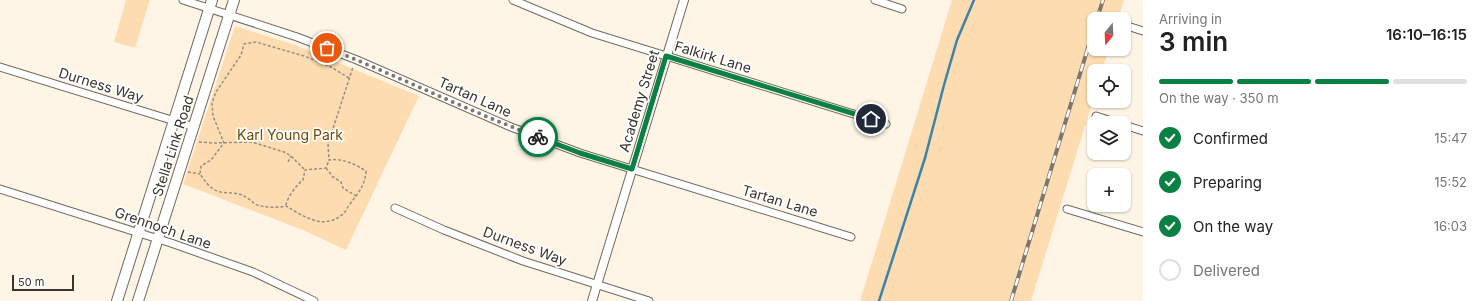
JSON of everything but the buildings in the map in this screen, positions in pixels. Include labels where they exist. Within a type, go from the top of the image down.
[{"type":"main road","name":"Stella Link Road","points":[[138,301],[234,0]]},
{"type":"main road","name":"Stella Link Road","points":[[117,301],[211,4]]},
{"type":"street","name":"Tartan Lane","points":[[182,0],[211,4],[229,14],[297,37],[357,60],[511,127],[580,153],[852,237]]},
{"type":"street","name":"Falkirk Lane","points":[[512,0],[592,32],[886,124]]},
{"type":"street","name":"Academy Street","points":[[592,301],[684,0]]},
{"type":"street","points":[[875,0],[902,8]]},
{"type":"street","points":[[1131,27],[1143,31]]},
{"type":"street","name":"Durness Way","points":[[0,67],[194,127]]},
{"type":"street","points":[[1131,127],[1143,131]]},
{"type":"street","name":"Grennoch Lane","points":[[0,189],[138,232],[253,272],[314,301]]},
{"type":"street","name":"Durness Way","points":[[395,208],[444,230],[516,258],[649,301]]},
{"type":"street","points":[[1068,209],[1143,232]]},
{"type":"path","points":[[224,143],[213,116],[212,103],[216,92],[241,55],[244,44],[256,42],[297,54],[331,67],[349,78]]},
{"type":"path","points":[[326,168],[330,160],[328,144],[349,78],[357,60]]},
{"type":"path","points":[[189,141],[224,143],[252,142],[284,152],[291,156],[305,170]]},
{"type":"path","points":[[200,174],[201,166],[211,160],[224,143]]},
{"type":"path","points":[[288,162],[291,156]]},
{"type":"path","points":[[180,170],[200,174],[210,187],[217,191],[239,194],[257,204],[266,207],[286,206],[309,219],[323,223],[336,219],[344,214],[349,204],[357,196],[362,187],[366,171],[357,165],[337,159],[330,160]]},
{"type":"path","points":[[305,170],[326,168]]},
{"type":"path","points":[[326,168],[341,182],[343,188],[357,196]]},
{"type":"path","points":[[286,206],[287,200],[292,195],[297,185],[303,180],[305,170]]},
{"type":"green space","points":[[126,0],[150,0],[135,48],[114,42]]},
{"type":"green space","points":[[952,0],[1124,0],[1120,12],[1087,12],[1087,56],[1107,56],[1104,64],[1087,64],[1087,108],[1091,108],[1031,301],[860,301]]},
{"type":"green space","name":"Karl Young Park","points":[[235,26],[295,45],[419,96],[346,250],[303,230],[183,184]]},
{"type":"waterway","points":[[879,301],[925,158],[957,40],[974,0]]},
{"type":"railway","points":[[1099,12],[1103,0]]},
{"type":"railway","points":[[1011,301],[1087,51]]},
{"type":"way so far","points":[[327,48],[511,127],[538,137]]},
{"type":"route","points":[[538,137],[580,153],[632,169],[666,56],[871,119]]}]
